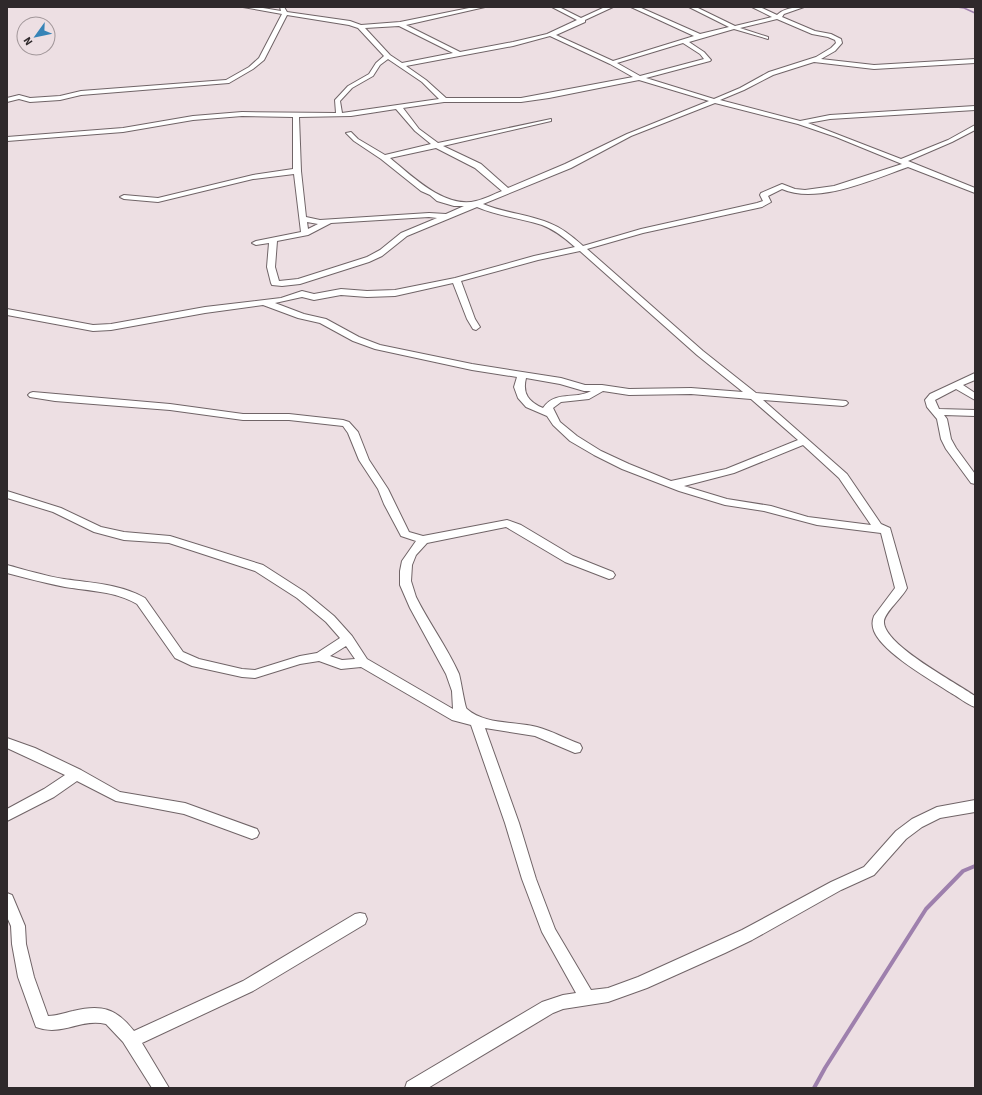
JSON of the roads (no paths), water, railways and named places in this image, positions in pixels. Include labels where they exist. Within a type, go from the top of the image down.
[{"type":"street","points":[[246,7],[284,10],[350,23],[360,27],[388,56],[424,81],[444,100]]},
{"type":"street","points":[[360,27],[400,24],[482,7]]},
{"type":"street","points":[[554,7],[583,21]]},
{"type":"street","points":[[401,65],[496,48],[550,34],[583,21],[599,11],[610,7]]},
{"type":"street","points":[[634,7],[699,36]]},
{"type":"street","points":[[692,7],[735,28],[766,38]]},
{"type":"street","points":[[273,240],[271,267],[275,283],[279,284],[288,283],[374,257],[402,235],[568,166],[630,135],[714,101],[721,96],[731,94],[774,72],[798,66],[824,55],[835,48],[838,43],[838,40],[829,36],[814,33],[755,7]]},
{"type":"street","points":[[612,62],[641,56],[683,41],[694,39],[699,36],[778,17],[782,13],[800,7]]},
{"type":"street","points":[[7,100],[19,98],[30,100],[60,98],[81,94],[227,82],[251,68],[262,59],[284,10]]},
{"type":"street","points":[[400,24],[459,54]]},
{"type":"street","points":[[550,34],[612,62],[639,78],[714,101],[800,123],[838,136],[975,192]]},
{"type":"street","points":[[7,139],[54,134],[73,135],[123,130],[193,118],[242,114],[296,116],[351,114],[444,100],[521,100],[549,96],[639,78],[708,60],[683,41]]},
{"type":"street","points":[[339,114],[337,101],[340,97],[350,87],[371,75],[378,64],[388,56]]},
{"type":"street","points":[[812,60],[874,67],[975,61]]},
{"type":"street","points":[[398,107],[417,130],[436,145],[478,166],[507,191]]},
{"type":"street","points":[[800,123],[837,117],[975,108]]},
{"type":"street","points":[[296,116],[297,171],[300,188],[302,220],[305,233]]},
{"type":"street","points":[[384,157],[549,120]]},
{"type":"street","points":[[7,312],[93,328],[111,327],[197,312],[266,303],[302,294],[314,297],[341,292],[367,294],[395,293],[456,280],[537,258],[583,248],[641,231],[759,205],[767,202],[764,196],[782,186],[794,191],[806,192],[836,188],[905,163],[975,127]]},
{"type":"street","points":[[349,133],[356,140],[384,157],[424,189],[433,193],[440,199],[454,204],[477,204],[491,210],[557,228],[583,248],[700,352],[755,397],[843,476],[877,526],[886,530]]},
{"type":"street","points":[[124,197],[158,200],[253,177],[297,171]]},
{"type":"street","points":[[302,220],[320,222],[429,215],[450,216]]},
{"type":"street","points":[[256,243],[305,233],[334,220]]},
{"type":"street","points":[[456,280],[476,327]]},
{"type":"street","points":[[266,303],[268,306],[275,306],[292,314],[323,321],[356,339],[378,347],[457,364],[561,381],[584,388],[602,388],[629,392],[691,391],[755,397],[843,402]]},
{"type":"street","points":[[523,374],[519,387],[525,402],[534,408],[548,413]]},
{"type":"street","points":[[975,376],[932,396],[930,400],[930,404],[942,418],[946,439],[951,449],[975,481]]},
{"type":"street","points":[[956,385],[975,396]]},
{"type":"street","points":[[602,388],[586,397],[552,402],[548,408],[548,413],[553,421],[566,433],[594,452],[625,467],[727,502],[758,507],[808,520],[886,530]]},
{"type":"street","points":[[33,395],[170,407],[235,417],[289,417],[340,422],[346,424],[353,432],[364,460],[383,489],[405,534],[423,540],[507,523],[517,527],[570,559],[609,576]]},
{"type":"street","points":[[937,412],[975,414]]},
{"type":"street","points":[[671,484],[682,483],[730,471],[805,442]]},
{"type":"street","points":[[7,494],[57,510],[98,530],[124,536],[170,540],[259,568],[301,596],[330,619],[348,639],[363,662],[456,716],[492,725],[537,732],[575,748]]},
{"type":"street","points":[[886,530],[901,588],[898,595],[883,611],[878,621],[879,628],[884,636],[897,649],[930,675],[975,702]]},
{"type":"street","points":[[423,540],[406,560],[405,577],[407,588],[422,620],[453,675],[457,686],[457,702],[459,708],[464,715],[476,721],[512,823],[529,879],[549,932],[587,998]]},
{"type":"street","points":[[7,569],[56,581],[108,589],[136,598],[141,602],[175,651],[187,659],[200,664],[249,674],[300,660],[320,657],[348,639]]},
{"type":"street","points":[[320,657],[341,665],[363,662]]},
{"type":"street","points":[[7,743],[90,780],[116,796],[127,800],[168,804],[252,833]]},
{"type":"street","points":[[7,815],[49,793],[76,774]]},
{"type":"street","points":[[413,1088],[548,1007],[563,1002],[608,995],[642,984],[747,935],[836,886],[869,871],[902,835],[917,823],[937,813],[975,806]]},
{"type":"street","points":[[7,898],[18,926],[19,944],[26,977],[42,1022],[50,1024],[83,1016],[111,1018],[123,1029],[161,1088]]},
{"type":"street","points":[[130,1041],[248,986],[360,919]]},
{"type":"waterway","points":[[957,7],[964,8],[975,13]]},
{"type":"waterway","points":[[814,1088],[825,1068],[926,909],[963,871],[975,866]]}]
